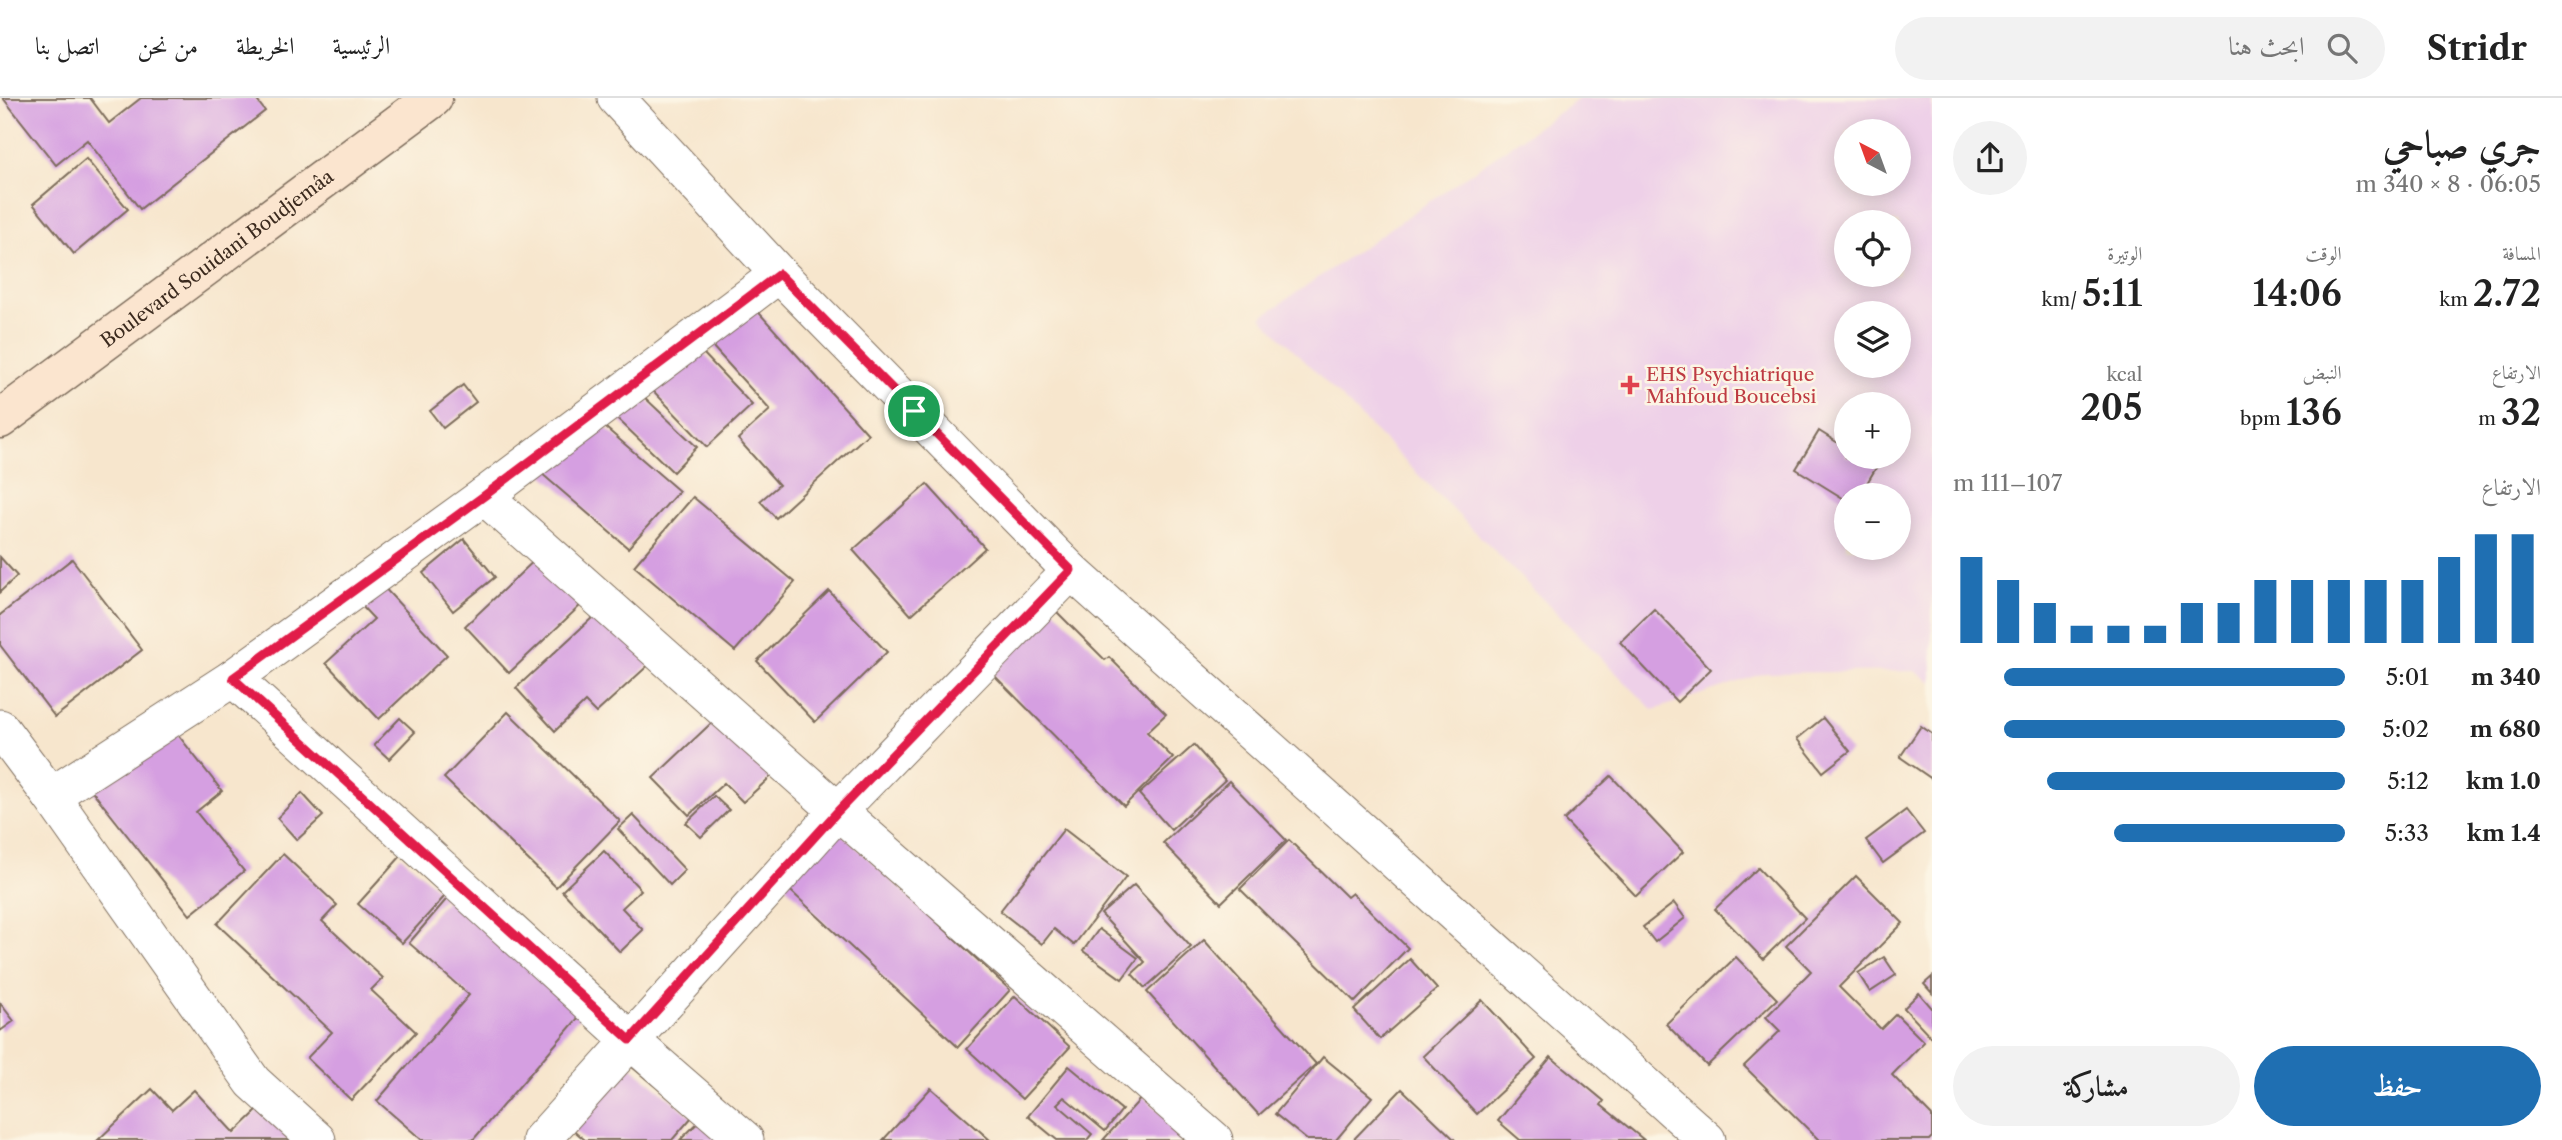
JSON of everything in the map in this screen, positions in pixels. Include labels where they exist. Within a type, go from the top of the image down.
[{"type":"main road","name":"Boulevard Souidani Boudjemâa","points":[[0,419],[433,98]]},
{"type":"street","points":[[616,98],[779,274],[1071,570],[1707,1140]]},
{"type":"street","points":[[51,796],[233,678],[484,496],[779,274]]},
{"type":"street","points":[[484,496],[1214,1140]]},
{"type":"street","points":[[541,1140],[838,811],[1071,570]]},
{"type":"street","points":[[233,678],[630,1040],[745,1140]]},
{"type":"street","points":[[0,728],[253,1082],[317,1140]]},
{"type":"shaded area","name":"EHS Psychiatrique Mahfoud Boucebsi","points":[[1580,98],[1932,98],[1932,682],[1914,671],[1765,673],[1653,710],[1261,317]]},
{"type":"building","points":[[3,98],[90,98],[109,123],[141,98],[255,98],[265,111],[140,209],[87,140],[56,165]]},
{"type":"building","points":[[86,159],[128,209],[74,254],[33,204]]},
{"type":"building","points":[[744,296],[868,434],[776,518],[760,501],[779,485],[738,439],[770,410],[702,335]]},
{"type":"building","points":[[703,353],[752,405],[707,447],[638,375]]},
{"type":"building","points":[[623,377],[697,447],[673,472],[600,402]]},
{"type":"building","points":[[463,385],[476,402],[443,428],[430,411]]},
{"type":"building","points":[[584,409],[679,491],[628,548],[534,467]]},
{"type":"building","points":[[1819,431],[1834,440],[1834,469],[1875,469],[1867,483],[1834,483],[1834,493],[1796,469]]},
{"type":"building","points":[[927,484],[985,548],[911,615],[853,550]]},
{"type":"building","points":[[693,497],[795,582],[735,651],[634,566]]},
{"type":"building","points":[[464,539],[495,577],[453,611],[423,573]]},
{"type":"building","points":[[539,556],[583,603],[509,673],[465,626]]},
{"type":"building","points":[[0,557],[17,576],[0,592]]},
{"type":"building","points":[[72,559],[142,650],[55,717],[0,645],[0,615]]},
{"type":"building","points":[[379,582],[447,655],[379,719],[326,663],[374,619],[358,602]]},
{"type":"building","points":[[829,591],[887,652],[815,722],[757,661]]},
{"type":"building","points":[[1038,593],[1105,660],[1109,657],[1166,714],[1147,732],[1173,758],[1124,806],[975,656]]},
{"type":"building","points":[[605,606],[654,660],[596,713],[585,702],[555,731],[516,688]]},
{"type":"building","points":[[1654,609],[1711,669],[1677,702],[1620,642]]},
{"type":"building","points":[[508,712],[620,821],[556,887],[444,778]]},
{"type":"building","points":[[161,713],[222,791],[196,812],[244,871],[190,915],[82,778]]},
{"type":"building","points":[[722,713],[777,771],[743,802],[724,783],[689,815],[653,778]]},
{"type":"building","points":[[400,718],[415,732],[389,759],[374,745]]},
{"type":"building","points":[[1823,718],[1850,751],[1823,772],[1797,739]]},
{"type":"building","points":[[1921,726],[1932,734],[1932,779],[1900,757]]},
{"type":"building","points":[[1194,745],[1225,780],[1171,830],[1139,794]]},
{"type":"building","points":[[1611,776],[1683,852],[1636,896],[1564,820]]},
{"type":"building","points":[[1229,781],[1286,840],[1221,903],[1163,843]]},
{"type":"building","points":[[302,793],[323,816],[297,840],[277,818]]},
{"type":"building","points":[[714,796],[729,810],[701,837],[686,823]]},
{"type":"building","points":[[1906,810],[1924,833],[1883,863],[1866,840]]},
{"type":"building","points":[[633,815],[685,870],[670,885],[618,829]]},
{"type":"building","points":[[831,824],[1010,990],[958,1047],[779,880]]},
{"type":"building","points":[[1064,829],[1126,877],[1074,945],[1054,929],[1042,944],[1000,911]]},
{"type":"building","points":[[1289,840],[1347,897],[1352,893],[1408,948],[1355,1002],[1240,889]]},
{"type":"building","points":[[604,851],[641,890],[622,908],[643,930],[620,952],[562,891]]},
{"type":"building","points":[[283,854],[337,905],[322,921],[383,978],[371,990],[416,1032],[351,1100],[307,1058],[332,1032],[217,924]]},
{"type":"building","points":[[401,856],[445,896],[402,943],[358,904]]},
{"type":"building","points":[[1758,868],[1805,918],[1763,959],[1715,909]]},
{"type":"building","points":[[1856,876],[1903,923],[1839,987],[1881,1029],[1896,1014],[1924,1042],[1892,1075],[1932,1116],[1932,1137],[1929,1140],[1819,1140],[1744,1066],[1780,1031],[1766,1017],[1811,971],[1786,946]]},
{"type":"building","points":[[1134,885],[1191,947],[1145,988],[1132,974],[1145,962],[1101,914]]},
{"type":"building","points":[[457,887],[591,1003],[473,1140],[422,1140],[377,1101],[469,995],[409,943]]},
{"type":"building","points":[[1674,903],[1685,918],[1655,942],[1643,927]]},
{"type":"building","points":[[1099,929],[1138,958],[1122,979],[1083,951]]},
{"type":"building","points":[[1204,940],[1316,1064],[1259,1115],[1147,992]]},
{"type":"building","points":[[1736,957],[1777,999],[1707,1066],[1666,1024]]},
{"type":"building","points":[[1884,957],[1896,975],[1870,992],[1858,973]]},
{"type":"building","points":[[1410,959],[1437,989],[1380,1039],[1354,1010]]},
{"type":"building","points":[[1932,977],[1932,993],[1924,984]]},
{"type":"building","points":[[1919,993],[1932,1008],[1932,1038],[1904,1008]]},
{"type":"building","points":[[1015,996],[1070,1047],[1022,1099],[967,1049]]},
{"type":"building","points":[[1482,1000],[1536,1059],[1477,1114],[1423,1056]]},
{"type":"building","points":[[0,1003],[14,1021],[0,1031]]},
{"type":"building","points":[[1323,1057],[1372,1097],[1336,1140],[1307,1140],[1275,1114]]},
{"type":"building","points":[[1551,1057],[1604,1101],[1601,1105],[1644,1140],[1520,1140],[1498,1121]]},
{"type":"building","points":[[626,1062],[692,1117],[672,1140],[585,1140],[571,1128]]},
{"type":"building","points":[[1069,1066],[1122,1110],[1105,1131],[1064,1097],[1057,1104],[1092,1134],[1087,1140],[1057,1140],[1028,1116]]},
{"type":"building","points":[[931,1088],[990,1140],[883,1140]]},
{"type":"building","points":[[152,1089],[172,1110],[194,1090],[234,1133],[260,1108],[291,1140],[98,1140]]},
{"type":"building","points":[[1402,1089],[1455,1140],[1353,1140]]},
{"type":"building","points":[[1143,1096],[1190,1140],[1103,1140]]},
{"type":"building","points":[[707,1114],[725,1132],[716,1140],[680,1140]]},
{"type":"place","name":"EHS Psychiatrique Mahfoud Boucebsi","points":[[1630,385]]},
{"type":"route","points":[[779,274],[914,411],[1071,570],[838,811],[630,1040],[233,678],[484,496],[779,274]]}]
